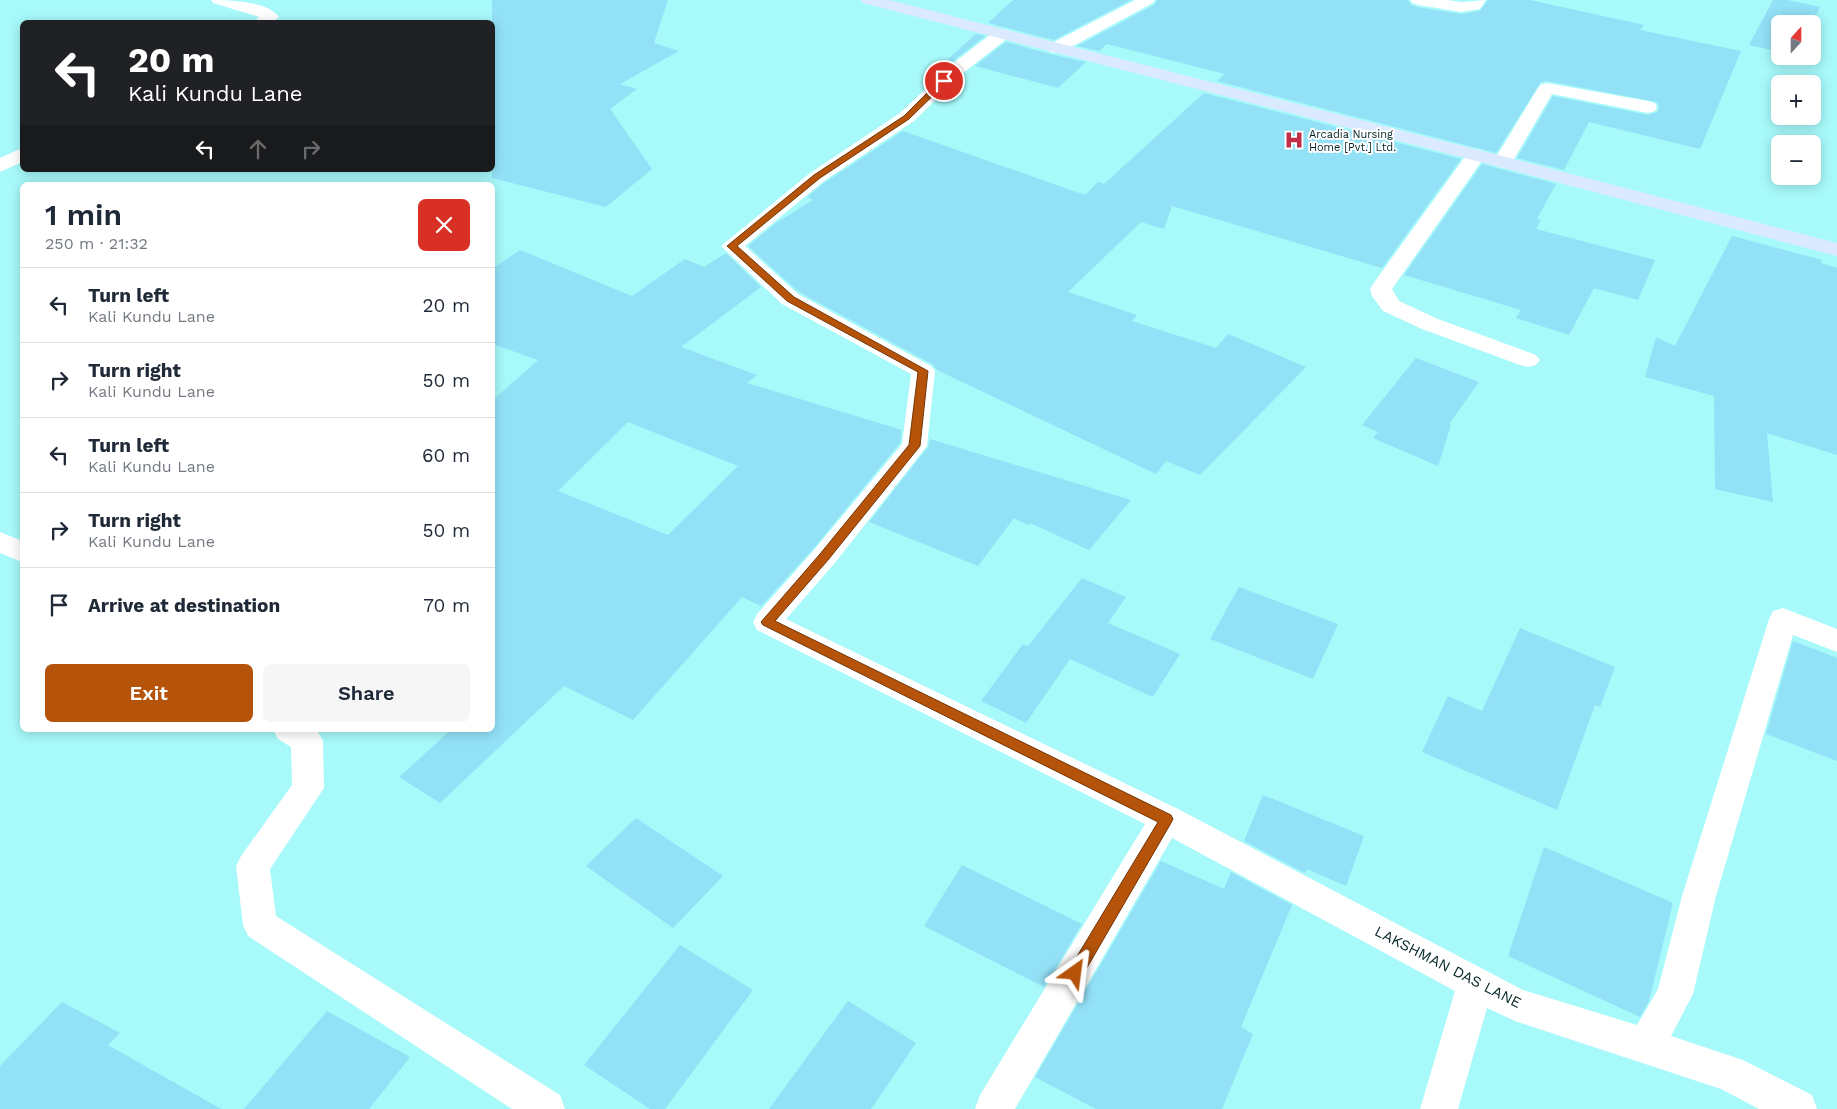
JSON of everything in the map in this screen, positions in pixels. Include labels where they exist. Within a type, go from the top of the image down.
[{"type":"main road","points":[[869,0],[1476,155],[1837,250]]},
{"type":"street","points":[[219,0],[268,14],[271,17],[266,20]]},
{"type":"street","points":[[1056,48],[1147,0]]},
{"type":"street","points":[[1418,0],[1461,7],[1474,5],[1478,0]]},
{"type":"street","name":"LAKSHMAN DAS LANE","points":[[1002,34],[957,69],[907,117],[817,177],[732,246],[790,299],[923,371],[914,446],[824,557],[767,622],[1166,819],[1515,1004],[1730,1073],[1798,1109]]},
{"type":"street","points":[[1503,162],[1547,88],[1648,107]]},
{"type":"street","points":[[0,166],[20,155]]},
{"type":"street","points":[[1476,155],[1381,289],[1383,296],[1391,306],[1430,324],[1528,360]]},
{"type":"street","points":[[0,542],[20,551]]},
{"type":"street","points":[[1646,1046],[1674,994],[1699,896],[1783,619],[1837,641]]},
{"type":"street","points":[[293,732],[307,741],[308,788],[253,866],[260,925],[546,1109]]},
{"type":"street","points":[[994,1109],[1166,819]]},
{"type":"street","points":[[1439,1109],[1476,982]]},
{"type":"building","points":[[492,0],[668,0],[654,43],[679,51],[620,84],[637,89],[610,109],[652,169],[606,207],[492,178],[492,172],[495,172],[495,20],[492,20]]},
{"type":"building","points":[[1013,0],[1131,0],[1054,40],[988,23]]},
{"type":"building","points":[[1157,0],[1408,0],[1411,5],[1417,7],[1461,14],[1480,11],[1488,0],[1530,0],[1644,25],[1640,30],[1741,51],[1700,149],[1589,122],[1564,170],[1517,158],[1553,96],[1648,115],[1657,112],[1659,108],[1657,102],[1547,81],[1541,82],[1496,153],[1217,81],[1225,74],[1107,44],[1099,51],[1077,46],[1154,5]]},
{"type":"building","points":[[1773,0],[1788,0],[1820,7],[1816,15],[1771,15],[1771,50],[1749,45]]},
{"type":"building","points":[[976,34],[985,36],[953,61],[948,59]]},
{"type":"building","points":[[1006,42],[1086,62],[1058,88],[975,66]]},
{"type":"building","points":[[1204,93],[1461,159],[1382,268],[1172,206],[1164,229],[1141,222],[1068,292],[1137,315],[1132,321],[1216,348],[1228,334],[1306,367],[1200,475],[1166,461],[1156,474],[937,370],[932,364],[799,292],[748,246],[776,223],[813,200],[807,197],[824,183],[903,131],[1085,195],[1098,182],[1104,184]]},
{"type":"building","points":[[1482,164],[1556,184],[1537,219],[1541,220],[1536,229],[1655,260],[1638,300],[1594,288],[1569,335],[1516,318],[1521,310],[1404,275]]},
{"type":"building","points":[[1732,236],[1822,260],[1821,263],[1837,268],[1837,455],[1767,433],[1773,502],[1715,489],[1714,396],[1645,377],[1656,337],[1675,346]]},
{"type":"building","points":[[520,250],[632,296],[685,259],[704,267],[726,253],[761,287],[681,347],[757,375],[747,383],[902,430],[900,443],[813,549],[761,606],[742,597],[633,720],[564,686],[440,803],[399,777],[449,732],[495,732],[495,398],[538,360],[495,345],[495,267]],"holes":[[[628,422],[738,466],[668,535],[558,491]]]},
{"type":"building","points":[[1416,358],[1479,382],[1449,424],[1451,425],[1438,466],[1373,438],[1378,432],[1362,425]]},
{"type":"building","points":[[930,439],[1131,500],[1089,550],[1030,523],[1028,525],[1014,518],[978,566],[869,522],[928,447]]},
{"type":"building","points":[[1082,578],[1126,597],[1108,623],[1180,654],[1153,697],[1070,659],[1026,723],[981,701],[1023,644],[1028,646]]},
{"type":"building","points":[[1239,587],[1338,624],[1313,679],[1210,639]]},
{"type":"building","points":[[1520,628],[1615,667],[1600,707],[1595,705],[1557,810],[1422,752],[1448,696],[1482,711]]},
{"type":"building","points":[[1793,641],[1837,658],[1837,761],[1766,734]]},
{"type":"building","points":[[1263,795],[1364,836],[1346,886],[1307,869],[1305,873],[1244,841]]},
{"type":"building","points":[[636,818],[723,876],[673,928],[586,866]]},
{"type":"building","points":[[1544,847],[1673,903],[1649,1001],[1640,1017],[1508,956]]},
{"type":"building","points":[[1161,861],[1224,889],[1231,872],[1292,905],[1241,1027],[1253,1034],[1222,1109],[1096,1109],[1035,1077]]},
{"type":"building","points":[[962,865],[1082,924],[1044,987],[924,926]]},
{"type":"building","points":[[680,945],[753,990],[665,1109],[650,1109],[584,1065]]},
{"type":"building","points":[[848,1001],[916,1043],[871,1109],[769,1109]]},
{"type":"building","points":[[62,1002],[120,1033],[108,1045],[221,1109],[0,1109],[0,1066]]},
{"type":"building","points":[[327,1011],[410,1057],[369,1109],[244,1109]]},
{"type":"place","name":"Arcadia Nursing Home [Pvt.] Ltd.","points":[[1294,140]]},
{"type":"route","points":[[944,81],[907,117],[817,177],[732,246],[790,299],[923,371],[914,446],[824,557],[767,622],[1166,819],[1075,973]]}]
